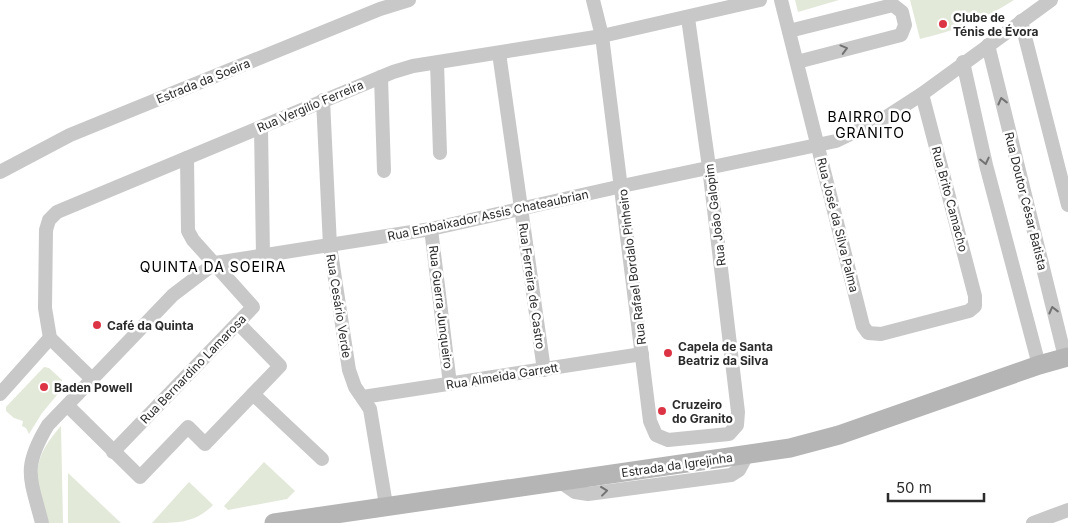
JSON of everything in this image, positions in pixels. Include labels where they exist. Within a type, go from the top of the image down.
[{"type":"street","name":"Estrada da Soeira","points":[[0,172],[70,135],[380,9],[410,0]]},
{"type":"street","name":"Rua Rafael Bordalo Pinheiro","points":[[593,0],[602,36],[650,421],[656,436],[668,440],[729,434],[737,425],[738,412]]},
{"type":"street","name":"Rua Vergílio Ferreira","points":[[50,338],[45,308],[46,230],[49,220],[57,212],[323,100],[413,66],[499,54],[602,36],[688,18],[760,0]]},
{"type":"street","name":"Rua José da Silva Palma","points":[[781,0],[863,326],[868,333]]},
{"type":"street","name":"Rua Embaixador Assis Chateaubrian","points":[[42,523],[29,472],[34,448],[48,425],[173,295],[194,277],[215,263],[431,229],[709,167],[819,146],[865,128],[922,94],[963,62],[1051,0]]},
{"type":"street","points":[[790,32],[893,5],[902,12],[905,25],[901,35],[797,62]]},
{"type":"street","name":"Rua João Galopim","points":[[688,18],[709,167],[738,412]]},
{"type":"street","points":[[1021,21],[1068,205]]},
{"type":"street","name":"Rua Doutor César Batista","points":[[988,45],[1066,357]]},
{"type":"street","name":"Rua Ferreira de Castro","points":[[499,54],[544,370]]},
{"type":"street","points":[[963,62],[986,165],[1039,364]]},
{"type":"street","points":[[437,63],[440,153]]},
{"type":"street","points":[[381,77],[384,171]]},
{"type":"street","name":"Rua Brito Camacho","points":[[868,333],[890,332],[969,311],[975,306],[975,296],[922,94]]},
{"type":"street","name":"Rua Cesário Verde","points":[[323,100],[330,246],[349,370],[355,387],[370,409],[386,505]]},
{"type":"street","points":[[261,127],[263,256]]},
{"type":"street","points":[[187,158],[188,231],[193,240],[215,263]]},
{"type":"street","name":"Rua Guerra Junqueiro","points":[[431,229],[450,384]]},
{"type":"street","name":"Rua Bernardino Lamarosa","points":[[113,452],[253,307],[215,263]]},
{"type":"street","points":[[68,406],[140,477],[188,427],[205,444],[280,366],[238,323]]},
{"type":"street","points":[[0,394],[50,338],[92,379]]},
{"type":"street","name":"Rua Almeida Garrett","points":[[363,398],[642,354]]},
{"type":"street","name":"Estrada da Igrejinha","points":[[274,523],[386,505],[790,448],[840,435],[1039,364],[1066,357]]},
{"type":"street","points":[[253,394],[322,459]]},
{"type":"street","points":[[1033,523],[1068,510]]},
{"type":"green space","points":[[795,0],[839,0],[798,12]]},
{"type":"green space","name":"Clube de Ténis de Évora","points":[[910,0],[1014,0],[969,24],[920,39]]},
{"type":"green space","points":[[44,367],[49,368],[62,380],[62,389],[42,413],[29,434],[26,428],[22,426],[23,421],[14,418],[6,411],[6,407]]},
{"type":"green space","points":[[61,426],[63,523],[49,523],[38,482],[39,461],[44,450]]},
{"type":"green space","points":[[264,462],[295,491],[287,499],[228,510],[224,506]]},
{"type":"green space","points":[[68,473],[121,523],[68,523]]},
{"type":"green space","points":[[189,482],[213,505],[193,519],[170,523],[152,523]]},
{"type":"place","name":"Clube de Ténis de Évora","points":[[943,24]]},
{"type":"place","name":"Café da Quinta","points":[[97,325]]},
{"type":"place","name":"Capela de Santa Beatriz da Silva","points":[[668,353]]},
{"type":"place","name":"Baden Powell","points":[[44,387]]},
{"type":"place","name":"Cruzeiro do Granito","points":[[662,411]]},
{"type":"district","name":"BAIRRO DO GRANITO","points":[[870,124]]},
{"type":"district","name":"QUINTA DA SOEIRA","points":[[213,266]]}]
